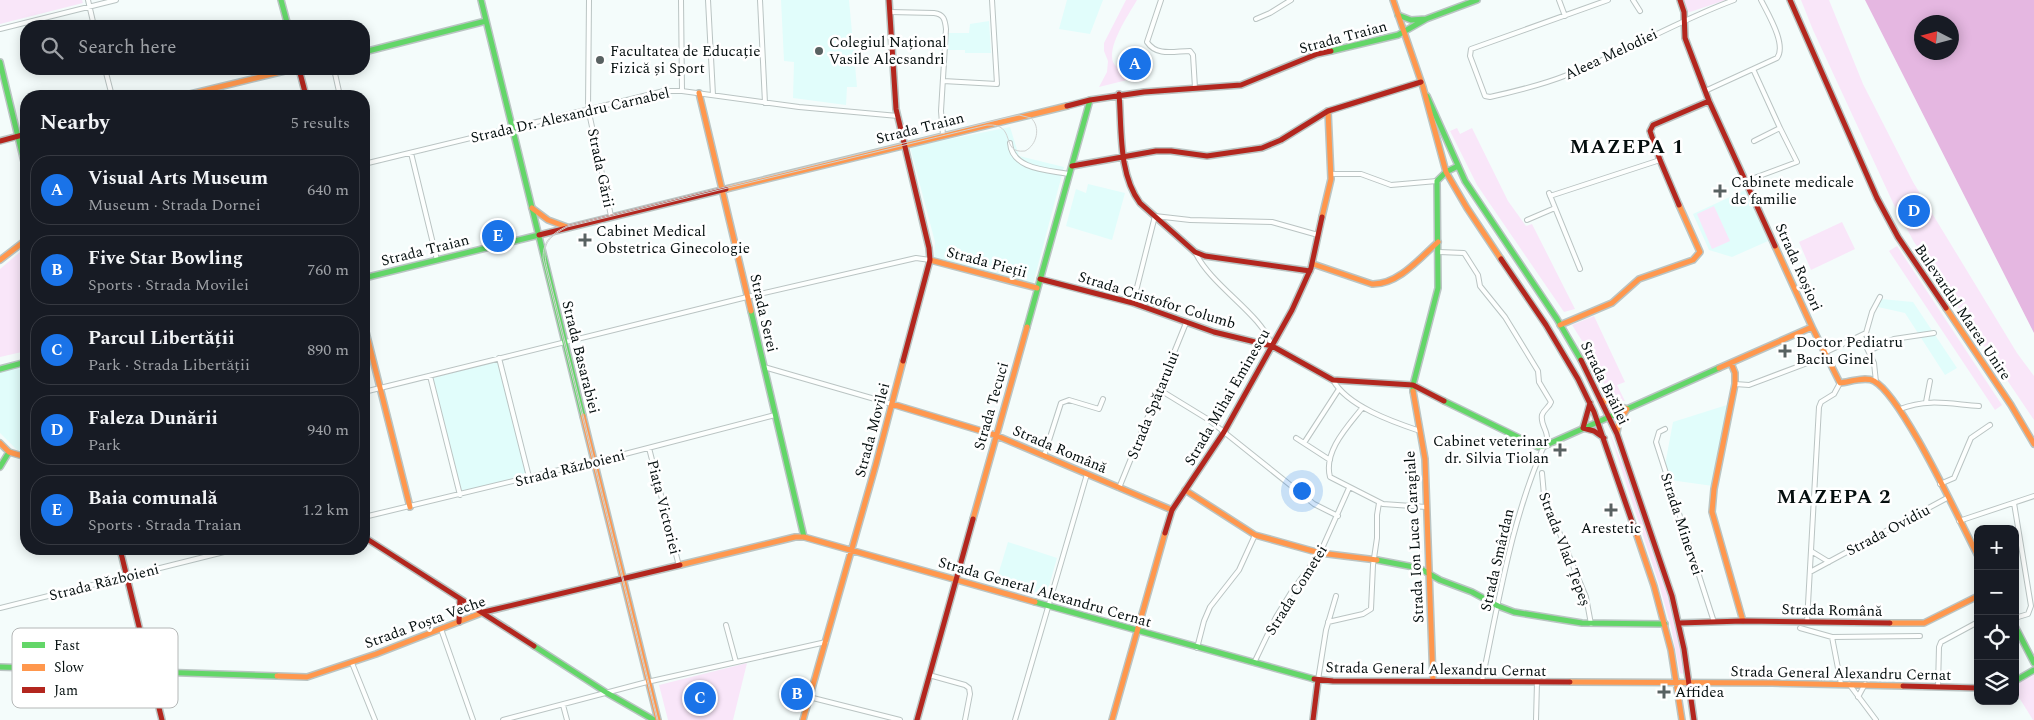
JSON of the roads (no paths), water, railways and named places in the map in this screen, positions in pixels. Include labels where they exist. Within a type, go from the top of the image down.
[{"type":"street","points":[[88,0],[92,20]]},
{"type":"street","points":[[34,20],[116,0]]},
{"type":"street","points":[[281,0],[286,20]]},
{"type":"street","name":"Strada Basarabiei","points":[[481,0],[656,720]]},
{"type":"street","name":"Strada Gării","points":[[589,0],[588,108],[612,216]]},
{"type":"street","points":[[681,0],[682,91]]},
{"type":"street","points":[[708,0],[713,96]]},
{"type":"street","points":[[760,0],[765,103]]},
{"type":"street","name":"Strada Movilei","points":[[803,720],[852,550],[930,260],[928,242],[896,109],[889,0]]},
{"type":"street","points":[[943,81],[997,84],[992,0]]},
{"type":"street","points":[[1161,0],[1146,42],[1154,49],[1161,51],[1173,53],[1190,51],[1193,55],[1194,88]]},
{"type":"street","points":[[1256,19],[1291,0]]},
{"type":"street","name":"Strada Brăilei","points":[[1393,0],[1422,84],[1458,166],[1478,202],[1581,359],[1617,434],[1666,576],[1679,623],[1694,720]]},
{"type":"street","name":"Strada Traian","points":[[370,277],[1090,100],[1119,94],[1241,85],[1317,54],[1392,37],[1426,19],[1477,0]]},
{"type":"street","points":[[1559,0],[1565,16],[1608,0]]},
{"type":"street","points":[[1632,0],[1640,11]]},
{"type":"street","name":"Strada Roșiori","points":[[1598,422],[1812,327],[1709,101],[1688,49],[1684,31],[1684,12],[1680,0]]},
{"type":"street","name":"Aleea Melodiei","points":[[1565,16],[1471,49],[1470,56],[1485,96],[1490,97],[1514,92],[1569,74],[1684,20],[1734,0]]},
{"type":"street","points":[[1705,90],[1778,58],[1782,49],[1761,0]]},
{"type":"street","name":"Bulevardul Marea Unire","points":[[1790,0],[1877,198],[1898,236],[2011,405],[2034,444]]},
{"type":"street","points":[[890,12],[934,13],[942,15],[946,25],[942,111],[943,135]]},
{"type":"street","points":[[1398,15],[1411,20],[1426,19]]},
{"type":"street","points":[[370,50],[486,21]]},
{"type":"street","points":[[0,28],[20,23]]},
{"type":"street","points":[[0,62],[20,144]]},
{"type":"street","points":[[1746,181],[1796,162],[1753,69]]},
{"type":"street","points":[[107,75],[111,90]]},
{"type":"street","points":[[207,90],[269,75]]},
{"type":"street","points":[[301,75],[304,90]]},
{"type":"street","points":[[335,75],[339,90]]},
{"type":"street","points":[[1072,166],[1164,150],[1207,156],[1262,148],[1281,140],[1328,111],[1422,84]]},
{"type":"street","name":"Strada Brăilei","points":[[1422,84],[1434,134],[1446,172],[1467,208],[1546,325],[1590,403],[1598,422],[1654,586],[1665,624],[1677,683],[1682,720]]},
{"type":"street","name":"Strada Dr. Alexandru Carnabel","points":[[370,163],[664,90],[765,103],[898,116]]},
{"type":"street","name":"Strada Serei","points":[[699,94],[804,538]]},
{"type":"street","points":[[1119,94],[1129,185],[1134,197],[1195,252],[1205,256],[1310,271]]},
{"type":"street","name":"Strada Tecuci","points":[[917,720],[1090,100]]},
{"type":"street","points":[[1560,325],[1612,303],[1639,279],[1693,260],[1698,256],[1700,252],[1660,160],[1650,131],[1653,125],[1709,101]]},
{"type":"street","name":"Strada Mihai Eminescu","points":[[1112,720],[1172,510],[1224,432],[1272,346],[1313,264],[1331,174],[1328,111]]},
{"type":"street","points":[[1754,141],[1780,128]]},
{"type":"street","points":[[0,141],[18,136]]},
{"type":"street","points":[[1010,144],[1012,153],[1018,161],[1031,166],[1069,174]]},
{"type":"street","points":[[410,153],[437,260]]},
{"type":"street","points":[[1580,269],[1549,194],[1660,160]]},
{"type":"street","points":[[1331,174],[1361,174],[1391,185],[1437,182],[1446,172],[1458,166]]},
{"type":"street","name":"Strada Ion Luca Caragiale","points":[[1433,681],[1424,459],[1413,385],[1436,298],[1439,252],[1437,182]]},
{"type":"street","points":[[532,208],[548,220],[567,228]]},
{"type":"street","points":[[1527,220],[1555,208]]},
{"type":"street","points":[[1155,216],[1190,220],[1272,222],[1318,235]]},
{"type":"street","points":[[1134,303],[1155,216]]},
{"type":"street","points":[[1313,264],[1382,286],[1401,274],[1438,242]]},
{"type":"street","points":[[0,260],[20,245]]},
{"type":"street","points":[[1195,252],[1199,261],[1216,281],[1265,331],[1272,346]]},
{"type":"street","name":"Strada Smârdan","points":[[1439,252],[1460,252],[1466,255],[1478,275],[1480,286],[1505,317],[1538,372],[1539,382],[1551,402],[1542,414],[1547,435],[1519,514],[1482,681]]},
{"type":"street","points":[[370,390],[747,297],[916,258],[930,260]]},
{"type":"street","name":"Strada Pieții","points":[[930,260],[1037,288]]},
{"type":"street","name":"Strada Cristofor Columb","points":[[1040,279],[1134,303],[1214,332],[1272,346],[1333,380],[1413,385],[1524,441],[1538,447],[1544,446]]},
{"type":"street","points":[[1735,384],[1749,385],[1825,354],[1861,336],[1867,330],[1874,308],[1880,298]]},
{"type":"street","name":"Strada Spătarului","points":[[1120,488],[1186,322]]},
{"type":"street","points":[[1812,327],[1840,383]]},
{"type":"street","points":[[1869,351],[1894,339],[1934,333]]},
{"type":"street","points":[[1861,336],[1876,369],[1876,382]]},
{"type":"street","points":[[370,348],[410,507]]},
{"type":"street","points":[[499,358],[529,477]]},
{"type":"street","points":[[0,369],[20,364]]},
{"type":"street","points":[[1731,364],[1735,373],[1735,384],[1714,489],[1712,512],[1743,621]]},
{"type":"street","name":"Strada Română","points":[[764,367],[995,435],[1172,510]]},
{"type":"street","points":[[430,376],[460,494]]},
{"type":"street","points":[[1333,380],[1339,389],[1363,407],[1387,419],[1420,431]]},
{"type":"street","points":[[1840,383],[1866,380],[1876,382],[1886,391],[1900,409],[1974,549]]},
{"type":"street","points":[[1926,402],[1930,381]]},
{"type":"street","points":[[1807,622],[1819,407],[1821,402],[1834,394],[1840,383]]},
{"type":"street","points":[[1304,443],[1339,389]]},
{"type":"street","points":[[1160,390],[1224,432],[1310,501],[1338,516]]},
{"type":"street","points":[[1044,456],[1061,403],[1069,400],[1098,409],[1103,399]]},
{"type":"street","points":[[1602,400],[1627,409],[1620,421],[1617,434]]},
{"type":"street","points":[[1900,409],[1915,403],[1926,402],[1979,406]]},
{"type":"street","points":[[1583,428],[1590,403]]},
{"type":"street","points":[[1363,407],[1336,445],[1330,460],[1330,477],[1379,503],[1394,506],[1426,507]]},
{"type":"street","name":"Strada Războieni","points":[[370,516],[594,462],[775,415]]},
{"type":"street","points":[[1544,446],[1598,422]]},
{"type":"street","points":[[1940,484],[1954,478],[1971,438],[1990,425]]},
{"type":"street","points":[[1583,428],[1594,431],[1604,438]]},
{"type":"street","name":"Strada Minervei","points":[[1665,429],[1659,432],[1656,442],[1714,622]]},
{"type":"street","points":[[1296,438],[1330,460]]},
{"type":"street","points":[[0,443],[9,452],[20,455]]},
{"type":"street","name":"Piața Victoriei","points":[[649,448],[679,566]]},
{"type":"street","points":[[0,467],[9,452]]},
{"type":"street","name":"Strada Vlad Țepeș","points":[[1542,473],[1544,495],[1586,597],[1591,624]]},
{"type":"street","points":[[1015,720],[1087,474]]},
{"type":"street","name":"Strada Cometei","points":[[1254,663],[1276,617],[1292,591],[1320,554],[1349,488]]},
{"type":"street","points":[[1185,490],[1255,535],[1320,554],[1373,559],[1419,568],[1498,606],[1530,615],[1591,624],[1665,624]]},
{"type":"street","points":[[1959,522],[2034,496]]},
{"type":"street","name":"Strada Ovidiu","points":[[1810,572],[1947,498]]},
{"type":"street","points":[[1328,622],[1364,614],[1371,609],[1373,559],[1377,538],[1379,503]]},
{"type":"street","points":[[2014,503],[2031,606],[2028,614],[2019,617]]},
{"type":"street","points":[[1196,648],[1210,607],[1240,570],[1255,535]]},
{"type":"street","name":"Strada Poșta Veche","points":[[178,672],[307,677],[352,663],[482,612],[623,580],[787,538],[804,538],[852,550]]},
{"type":"street","points":[[370,542],[607,693],[656,720]]},
{"type":"street","name":"Strada General Alexandru Cernat","points":[[852,550],[1196,648],[1318,680],[1866,684],[1974,688]]},
{"type":"street","name":"Strada Ovidiu","points":[[1811,551],[1829,562]]},
{"type":"street","points":[[122,555],[139,628]]},
{"type":"street","name":"Strada Războieni","points":[[0,608],[213,555]]},
{"type":"street","points":[[1313,720],[1328,622],[1336,596]]},
{"type":"street","name":"Strada Română","points":[[1679,623],[1743,621],[1924,623],[1935,620],[1974,598]]},
{"type":"street","points":[[459,622],[460,599]]},
{"type":"street","points":[[1938,686],[1939,647],[1941,642],[1974,624]]},
{"type":"street","points":[[726,625],[736,662]]},
{"type":"street","name":"Strada Română","points":[[1800,628],[1832,636],[1920,636]]},
{"type":"street","points":[[441,629],[473,720]]},
{"type":"street","points":[[2019,634],[2034,663]]},
{"type":"street","points":[[1832,636],[1841,684]]},
{"type":"street","points":[[503,720],[648,682],[826,642]]},
{"type":"street","points":[[352,663],[375,720]]},
{"type":"street","points":[[2019,678],[2034,670]]},
{"type":"street","points":[[929,675],[965,685],[969,688],[970,694],[965,720]]},
{"type":"street","points":[[1536,720],[1537,682]]},
{"type":"street","points":[[1849,684],[1876,720]]},
{"type":"street","points":[[1858,697],[1866,684]]},
{"type":"street","points":[[810,697],[900,720]]},
{"type":"street","points":[[563,705],[567,720]]},
{"type":"tram line","points":[[657,720],[543,258],[543,252],[547,242],[549,238],[567,226],[1001,119],[1019,115],[1031,118],[1037,131],[1035,140],[1025,151],[1017,151],[1012,148],[1006,133],[1002,129],[987,125],[567,227],[549,240],[545,250],[548,272],[658,720]]},
{"type":"place","name":"Colegiul Național Vasile Alecsandri","points":[[819,51]]},
{"type":"place","name":"Facultatea de Educație Fizică și Sport","points":[[600,60]]},
{"type":"place","name":"Visual Arts Museum","points":[[1135,64]]},
{"type":"place","name":"Cabinete medicale de familie","points":[[1720,191]]},
{"type":"place","name":"Faleza Dunării","points":[[1914,211]]},
{"type":"place","name":"Baia comunală","points":[[498,236]]},
{"type":"place","name":"Cabinet Medical Obstetrica Ginecologie","points":[[585,240]]},
{"type":"place","name":"Doctor Pediatru Baciu Ginel","points":[[1785,351]]},
{"type":"place","name":"Cabinet veterinar dr. Silvia Tiolan","points":[[1560,450]]},
{"type":"place","name":"Arestetic","points":[[1611,510]]},
{"type":"place","name":"Affidea","points":[[1664,692]]},
{"type":"place","name":"Five Star Bowling","points":[[797,694]]},
{"type":"place","name":"Parcul Libertății","points":[[700,698]]},
{"type":"district","name":"MAZEPA 1","points":[[1627,146]]},
{"type":"district","name":"MAZEPA 2","points":[[1834,496]]}]
